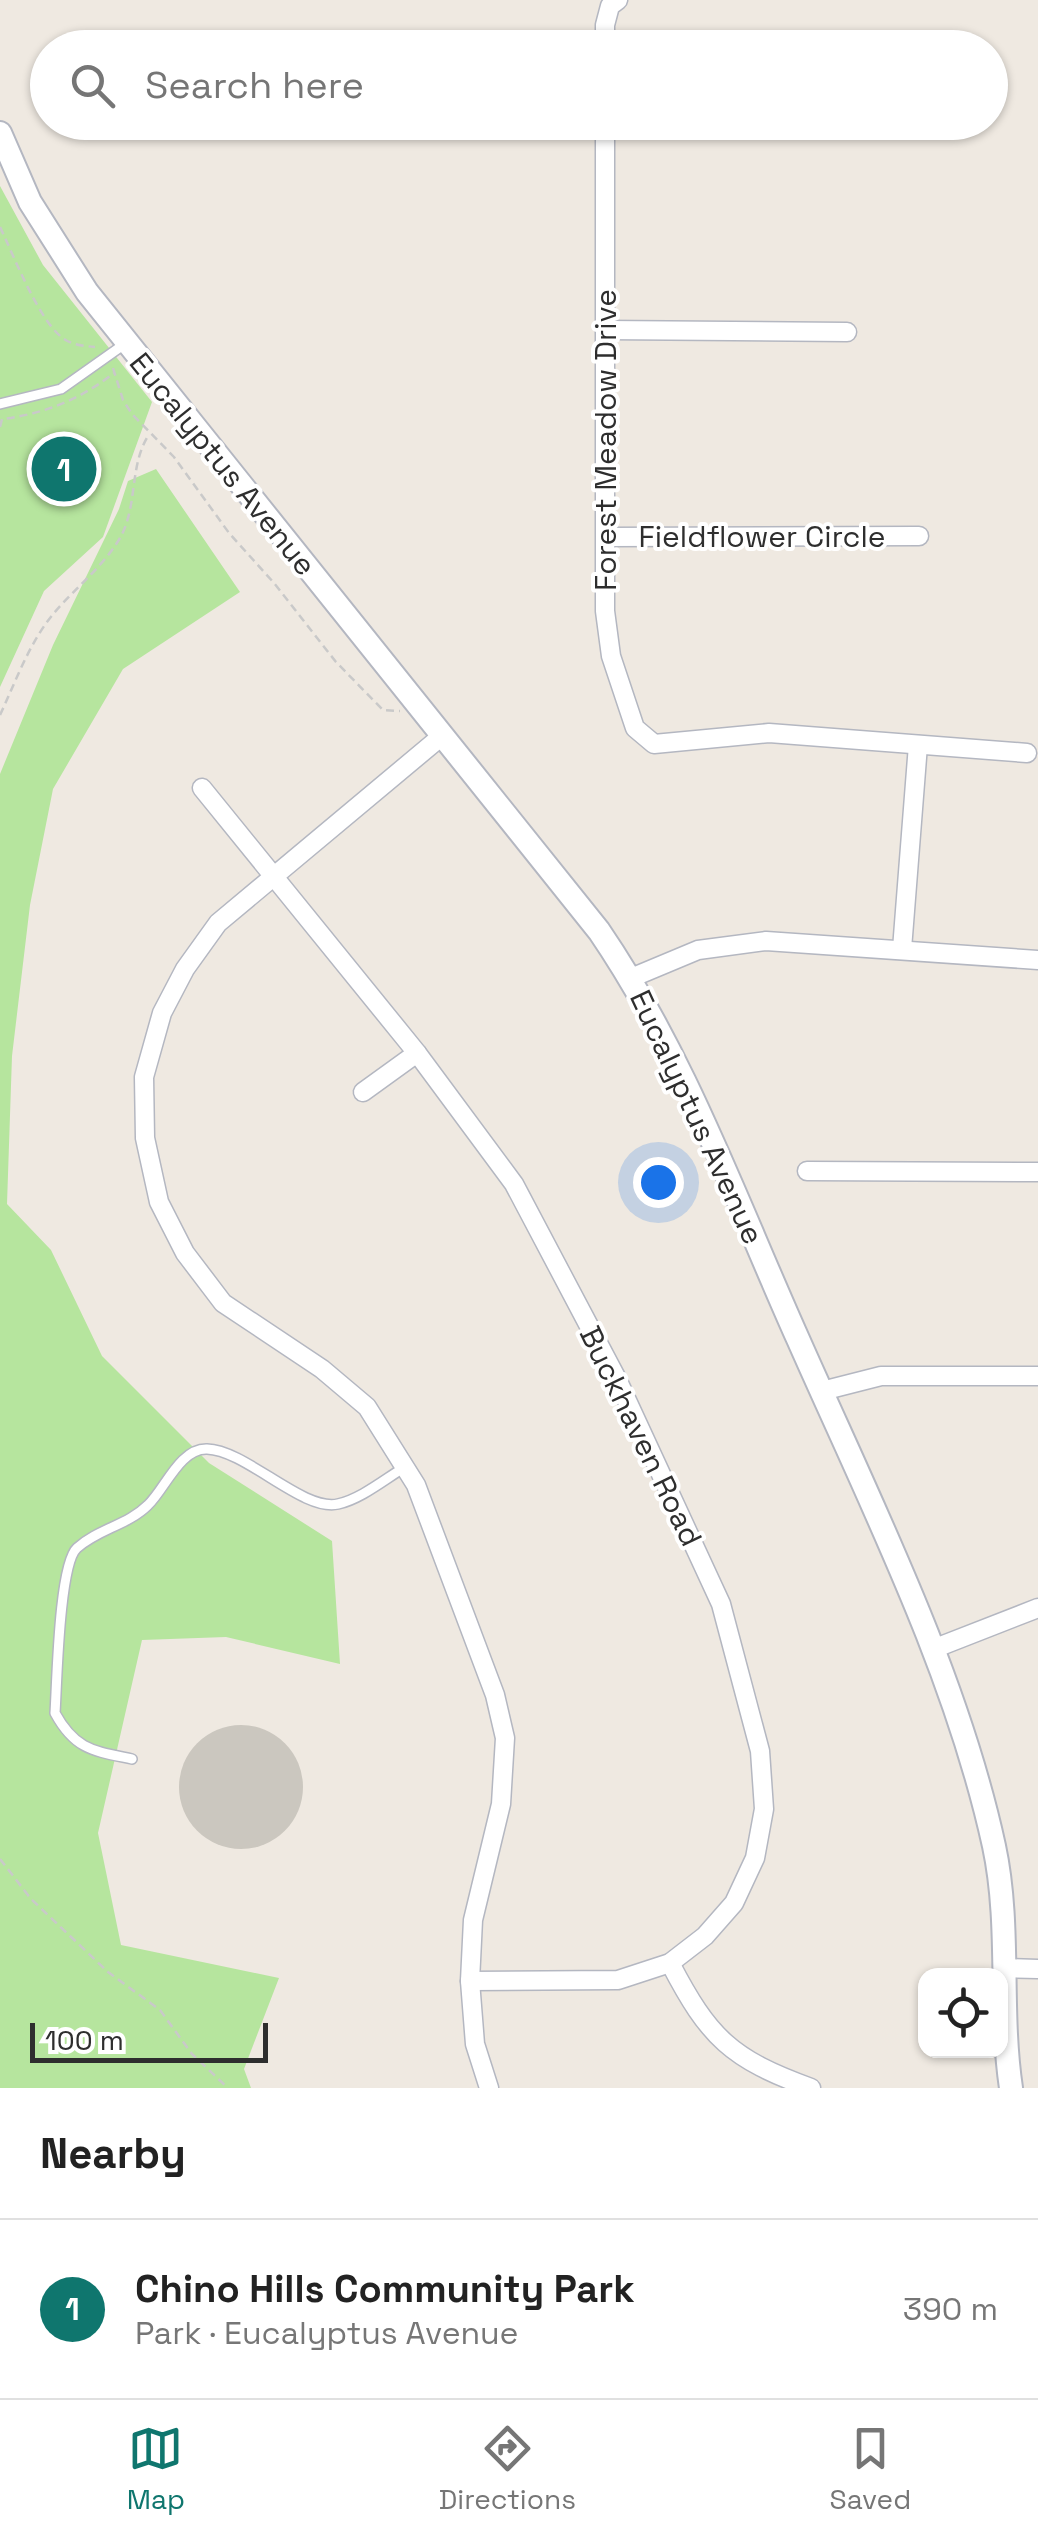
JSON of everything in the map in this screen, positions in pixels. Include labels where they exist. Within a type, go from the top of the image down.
[{"type":"street","points":[[605,30],[614,3]]},
{"type":"street","name":"Eucalyptus Avenue","points":[[0,133],[47,233],[126,343],[600,931],[631,978],[680,1068],[933,1649],[966,1735],[995,1848],[1002,1906],[1003,1968]]},
{"type":"street","name":"Forest Meadow Drive","points":[[605,140],[605,611],[610,656],[635,728],[654,744],[769,733],[918,745]]},
{"type":"street","points":[[605,330],[847,332]]},
{"type":"street","name":"Fieldflower Circle","points":[[606,537],[919,536]]},
{"type":"street","points":[[443,735],[218,923],[185,968],[162,1013],[144,1077],[145,1138],[159,1202],[186,1253],[223,1303],[322,1369],[367,1407],[416,1486],[495,1694],[504,1738],[501,1804],[474,1920],[470,1981],[475,2044],[489,2088]]},
{"type":"street","points":[[902,949],[918,745],[1027,753]]},
{"type":"street","name":"Buckhaven Road","points":[[202,788],[417,1053],[514,1184],[617,1378],[721,1604],[760,1751],[764,1808],[755,1858],[734,1903],[706,1936],[670,1964],[618,1980],[470,1981]]},
{"type":"street","points":[[631,978],[698,950],[743,942],[1038,960]]},
{"type":"street","points":[[363,1092],[417,1053]]},
{"type":"street","points":[[807,1171],[1038,1172]]},
{"type":"street","points":[[822,1391],[881,1376],[1038,1376]]},
{"type":"street","points":[[933,1649],[1038,1608]]},
{"type":"street","points":[[670,1964],[693,2008],[722,2044],[763,2071],[810,2088]]},
{"type":"street","points":[[1008,1968],[1038,1969]]},
{"type":"street","name":"Eucalyptus Avenue","points":[[1008,2054],[1010,2088]]},
{"type":"lane","points":[[0,404],[61,389],[126,343]]},
{"type":"lane","points":[[132,1759],[84,1749],[63,1728],[55,1713],[65,1577],[72,1551],[93,1536],[126,1522],[148,1505],[187,1456],[201,1448],[221,1450],[316,1502],[334,1506],[405,1468]]},
{"type":"path","points":[[0,226],[12,260],[55,332],[67,341],[96,347],[117,375],[123,400],[149,434],[174,456],[229,533],[374,702],[388,712],[398,712],[414,700]]},
{"type":"path","points":[[0,715],[32,645],[53,614],[104,560],[122,534],[130,515],[138,458],[149,434]]},
{"type":"path","points":[[0,1858],[31,1899],[108,1972],[160,2010],[192,2054],[228,2088]]},
{"type":"green space","points":[[0,186],[43,265],[152,402],[103,537],[44,591],[0,687]]},
{"type":"green space","points":[[156,469],[240,592],[123,669],[53,789],[30,905],[12,1056],[7,1204],[51,1250],[102,1356],[209,1463],[332,1541],[340,1664],[226,1637],[142,1640],[98,1833],[121,1945],[279,1978],[244,2069],[251,2088],[0,2088],[0,774],[53,645],[119,509],[128,481]]},
{"type":"building","points":[[241,1725],[265,1730],[285,1743],[298,1763],[303,1787],[298,1811],[285,1831],[265,1844],[241,1849],[217,1844],[197,1831],[184,1811],[179,1787],[184,1763],[197,1743],[217,1730]]},
{"type":"place","name":"Chino Hills Community Park","points":[[64,469]]}]
